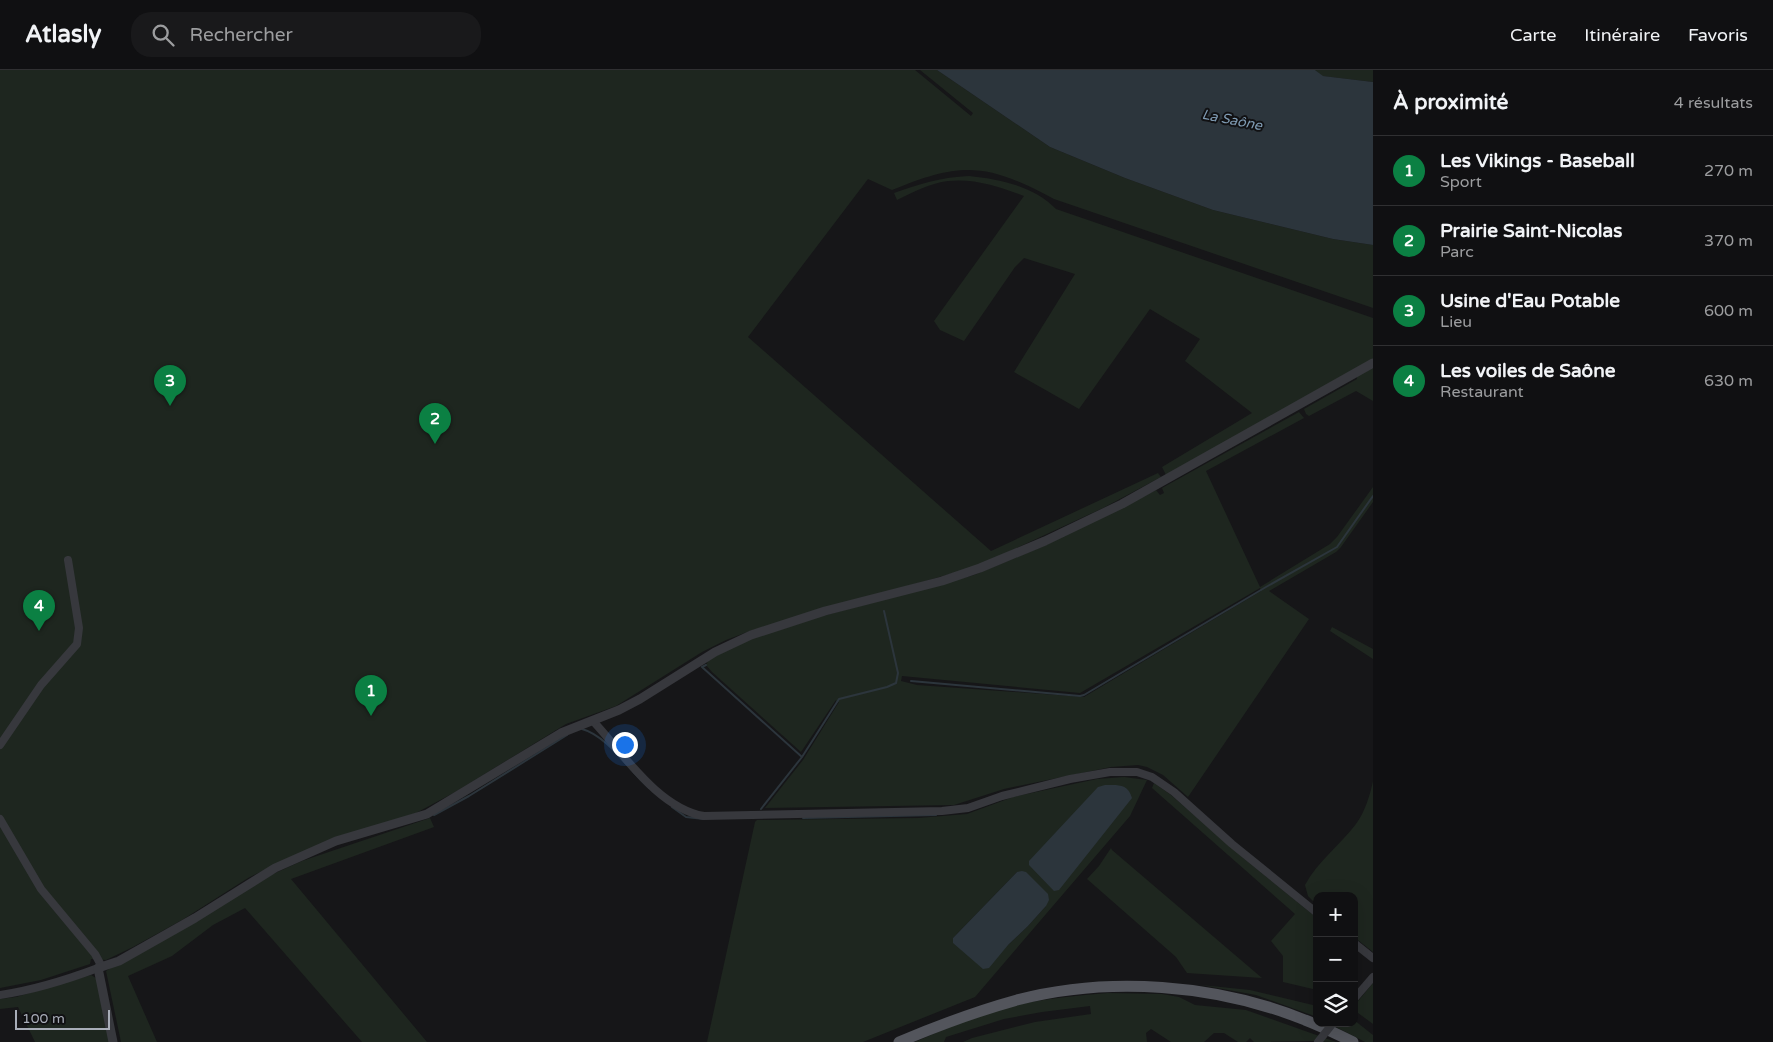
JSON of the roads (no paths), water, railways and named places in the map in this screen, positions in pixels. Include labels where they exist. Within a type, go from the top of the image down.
[{"type":"main road","points":[[899,1042],[980,1011],[1019,1000],[1068,991],[1162,987],[1190,990],[1262,1006],[1304,1019],[1353,1042]]},
{"type":"street","points":[[0,995],[24,991],[69,979],[119,961],[195,918],[275,868],[336,841],[427,814],[561,733],[593,721],[640,699],[715,652],[751,635],[825,612],[942,581],[980,568],[1045,541],[1122,504],[1373,363]]},
{"type":"street","points":[[0,745],[41,685],[77,644],[79,628],[68,560]]},
{"type":"street","points":[[593,721],[642,778],[681,809],[694,815],[704,816],[942,812],[968,808],[1002,796],[1070,779],[1110,772],[1136,772],[1152,777],[1174,792],[1232,844],[1313,909]]},
{"type":"street","points":[[0,819],[21,851],[41,889],[95,954],[100,968],[113,1042]]},
{"type":"street","points":[[1358,946],[1373,958]]},
{"type":"street","points":[[1358,994],[1373,977]]},
{"type":"street","points":[[1318,1042],[1331,1027]]},
{"type":"water","name":"La Saône","points":[[937,70],[1315,70],[1323,76],[1373,82],[1373,245],[1333,239],[1213,210],[1125,178],[1050,147]]},
{"type":"water","points":[[1105,785],[1125,787],[1132,798],[1059,890],[1054,891],[1029,865],[1029,861],[1098,787]]},
{"type":"water","points":[[1017,872],[1026,872],[1048,894],[1049,900],[1046,906],[1008,945],[989,968],[983,969],[953,943],[953,938]]},
{"type":"waterway","points":[[911,681],[1084,695],[1337,547],[1373,496]]},
{"type":"waterway","points":[[761,809],[802,757],[839,699],[896,683],[898,673],[884,611]]},
{"type":"waterway","points":[[706,665],[702,667],[802,757]]},
{"type":"waterway","points":[[582,729],[592,733],[609,746],[649,788]]},
{"type":"waterway","points":[[434,815],[469,796],[567,735]]},
{"type":"waterway","points":[[672,807],[686,817],[704,819]]},
{"type":"waterway","points":[[803,818],[936,815]]},
{"type":"place","name":"Usine d'Eau Potable","points":[[170,406]]},
{"type":"place","name":"Prairie Saint-Nicolas","points":[[435,444]]},
{"type":"place","name":"Les voiles de Saône","points":[[39,631]]},
{"type":"place","name":"Les Vikings - Baseball","points":[[371,716]]}]
